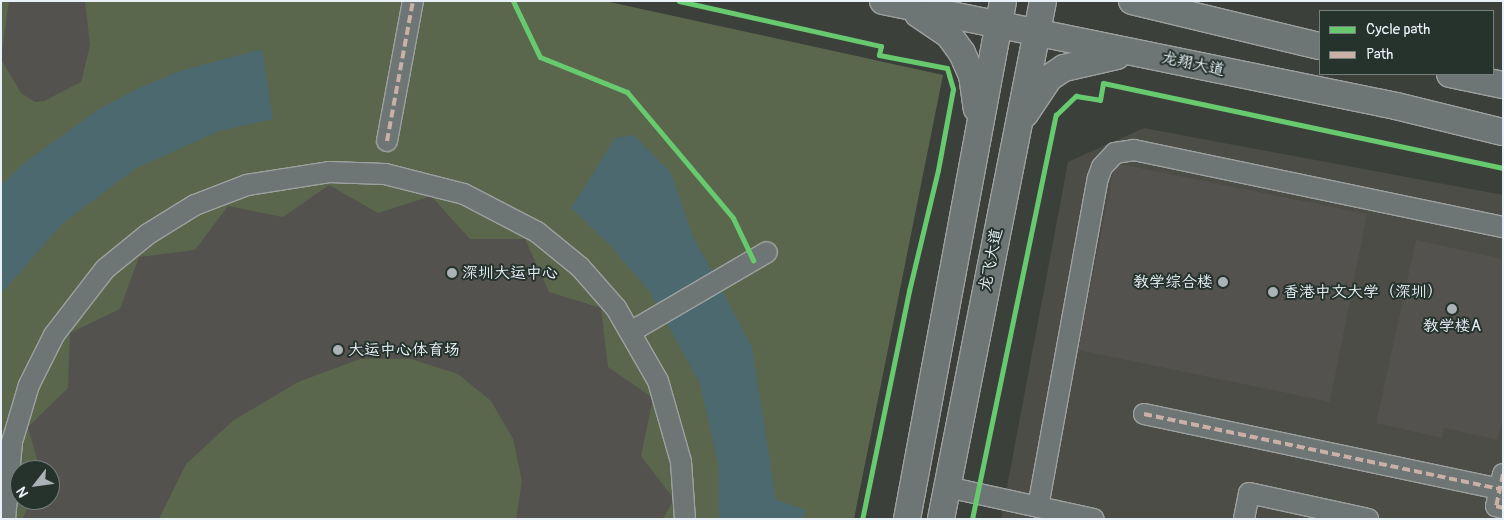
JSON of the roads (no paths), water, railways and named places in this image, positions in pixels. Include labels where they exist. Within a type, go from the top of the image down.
[{"type":"main road","name":"龙飞大道","points":[[941,519],[1016,128],[1043,1]]},
{"type":"main road","points":[[1136,2],[1319,46]]},
{"type":"main road","name":"龙翔大道","points":[[892,3],[1001,13],[1036,32],[1396,106],[1503,132]]},
{"type":"main road","points":[[892,3],[949,35],[962,53],[972,75],[979,128]]},
{"type":"main road","points":[[906,519],[1001,13]]},
{"type":"main road","points":[[1016,128],[1045,84],[1064,68],[1082,61],[1137,53]]},
{"type":"main road","points":[[1455,75],[1503,85]]},
{"type":"street","points":[[387,141],[413,1]]},
{"type":"street","points":[[1038,506],[1098,178],[1102,167],[1115,153],[1134,150],[1503,227]]},
{"type":"street","points":[[5,519],[7,473],[20,411],[40,359],[69,312],[105,269],[148,234],[196,205],[247,185],[302,174],[357,172],[412,179],[464,194],[514,218],[559,249],[599,287],[632,331],[668,407],[681,462],[684,519]]},
{"type":"street","points":[[632,331],[767,252]]},
{"type":"street","points":[[1144,414],[1502,490]]},
{"type":"street","points":[[947,487],[1094,519]]},
{"type":"street","points":[[1244,519],[1249,493],[1368,519]]},
{"type":"water","points":[[262,49],[273,119],[219,131],[135,169],[62,224],[1,294],[1,185],[24,163],[99,109],[139,88],[180,71]]},
{"type":"water","points":[[634,135],[671,173],[692,234],[752,347],[776,500],[806,510],[803,519],[719,519],[719,468],[700,384],[650,292],[610,245],[571,208],[615,138]]},
{"type":"place","name":"深圳大运中心","points":[[452,273]]},
{"type":"place","name":"教学综合楼","points":[[1223,282]]},
{"type":"place","name":"香港中文大学（深圳）","points":[[1273,292]]},
{"type":"place","name":"教学楼A","points":[[1452,309]]},
{"type":"place","name":"大运中心体育场","points":[[338,350]]}]
